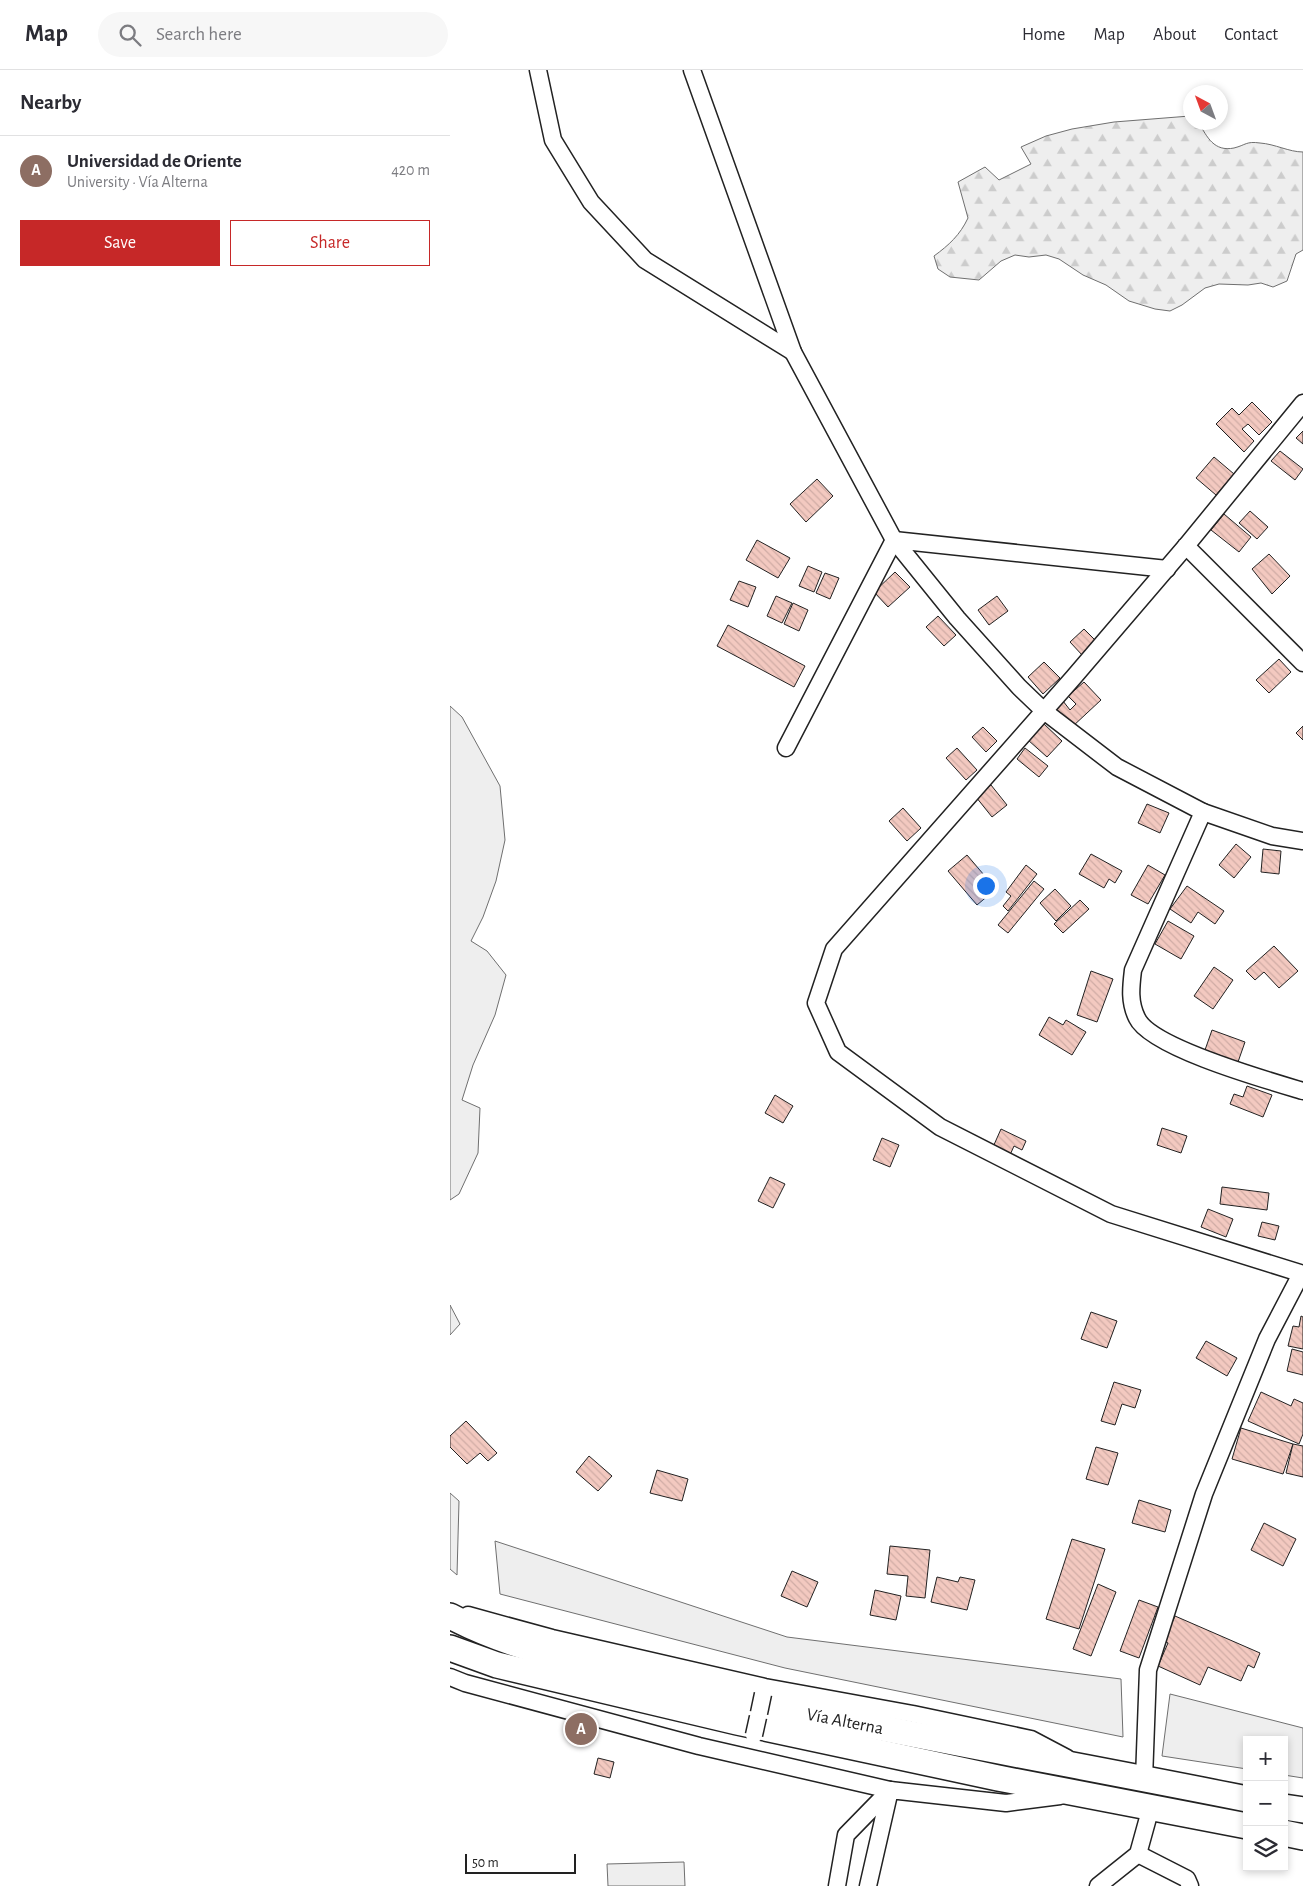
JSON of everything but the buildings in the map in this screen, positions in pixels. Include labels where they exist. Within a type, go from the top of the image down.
[{"type":"highway","name":"Vía Alterna","points":[[450,1616],[474,1629],[508,1642],[784,1709],[1243,1798]]},
{"type":"highway","name":"Vía Alterna","points":[[450,1648],[497,1665],[737,1722],[988,1776],[1243,1825]]},
{"type":"highway","points":[[1288,1808],[1303,1810]]},
{"type":"street","points":[[538,70],[553,140],[591,202],[645,260],[793,352]]},
{"type":"street","points":[[692,70],[793,352],[894,540],[957,618],[1020,687],[1044,711],[1118,767],[1202,812],[1272,836],[1303,841]]},
{"type":"street","points":[[1144,1779],[1148,1670],[1204,1494],[1267,1339],[1302,1274],[1111,1214],[940,1127],[838,1052],[816,1003],[834,949],[1167,569],[1303,403]]},
{"type":"street","points":[[894,540],[1167,569]]},
{"type":"street","points":[[786,748],[894,540]]},
{"type":"street","points":[[1186,546],[1303,663]]},
{"type":"street","points":[[1202,812],[1133,970],[1130,997],[1137,1020],[1160,1039],[1236,1071],[1303,1091]]},
{"type":"street","points":[[450,1609],[552,1638],[764,1690],[913,1714],[1031,1739],[1087,1769]]},
{"type":"street","points":[[450,1677],[465,1683],[680,1741],[890,1790],[1006,1803],[1079,1794]]},
{"type":"street","points":[[749,1757],[764,1690]]},
{"type":"street","points":[[837,1886],[846,1835],[890,1790]]},
{"type":"street","points":[[868,1886],[890,1790]]},
{"type":"street","points":[[1098,1886],[1138,1854],[1151,1807]]},
{"type":"street","points":[[1138,1854],[1187,1879],[1190,1886]]},
{"type":"green space","points":[[1183,117],[1183,130],[1203,130],[1212,142],[1221,148],[1234,148],[1255,143],[1303,152],[1303,250],[1296,254],[1287,281],[1273,287],[1261,283],[1248,285],[1219,284],[1205,288],[1182,305],[1170,311],[1155,309],[1129,301],[1106,285],[1083,275],[1059,259],[1046,255],[1029,257],[1015,255],[1001,261],[979,280],[950,277],[938,269],[934,256],[954,239],[968,218],[958,182],[985,167],[999,180],[1031,164],[1021,147],[1046,136],[1072,129],[1114,122]]},
{"type":"green space","points":[[450,706],[462,717],[500,786],[505,840],[496,881],[483,917],[471,941],[487,951],[506,975],[495,1015],[473,1065],[462,1100],[480,1108],[478,1153],[459,1194],[450,1200]]},
{"type":"green space","points":[[450,1305],[460,1324],[450,1335]]},
{"type":"green space","points":[[450,1493],[459,1501],[457,1575],[450,1569]]},
{"type":"green space","points":[[495,1541],[787,1637],[1121,1679],[1123,1737],[785,1668],[500,1594]]},
{"type":"green space","points":[[1170,1694],[1303,1728],[1303,1778],[1288,1776],[1288,1736],[1243,1736],[1243,1768],[1162,1756]]},
{"type":"green space","points":[[684,1862],[685,1886],[608,1886],[607,1864]]},
{"type":"place","name":"Universidad de Oriente","points":[[581,1729]]}]
